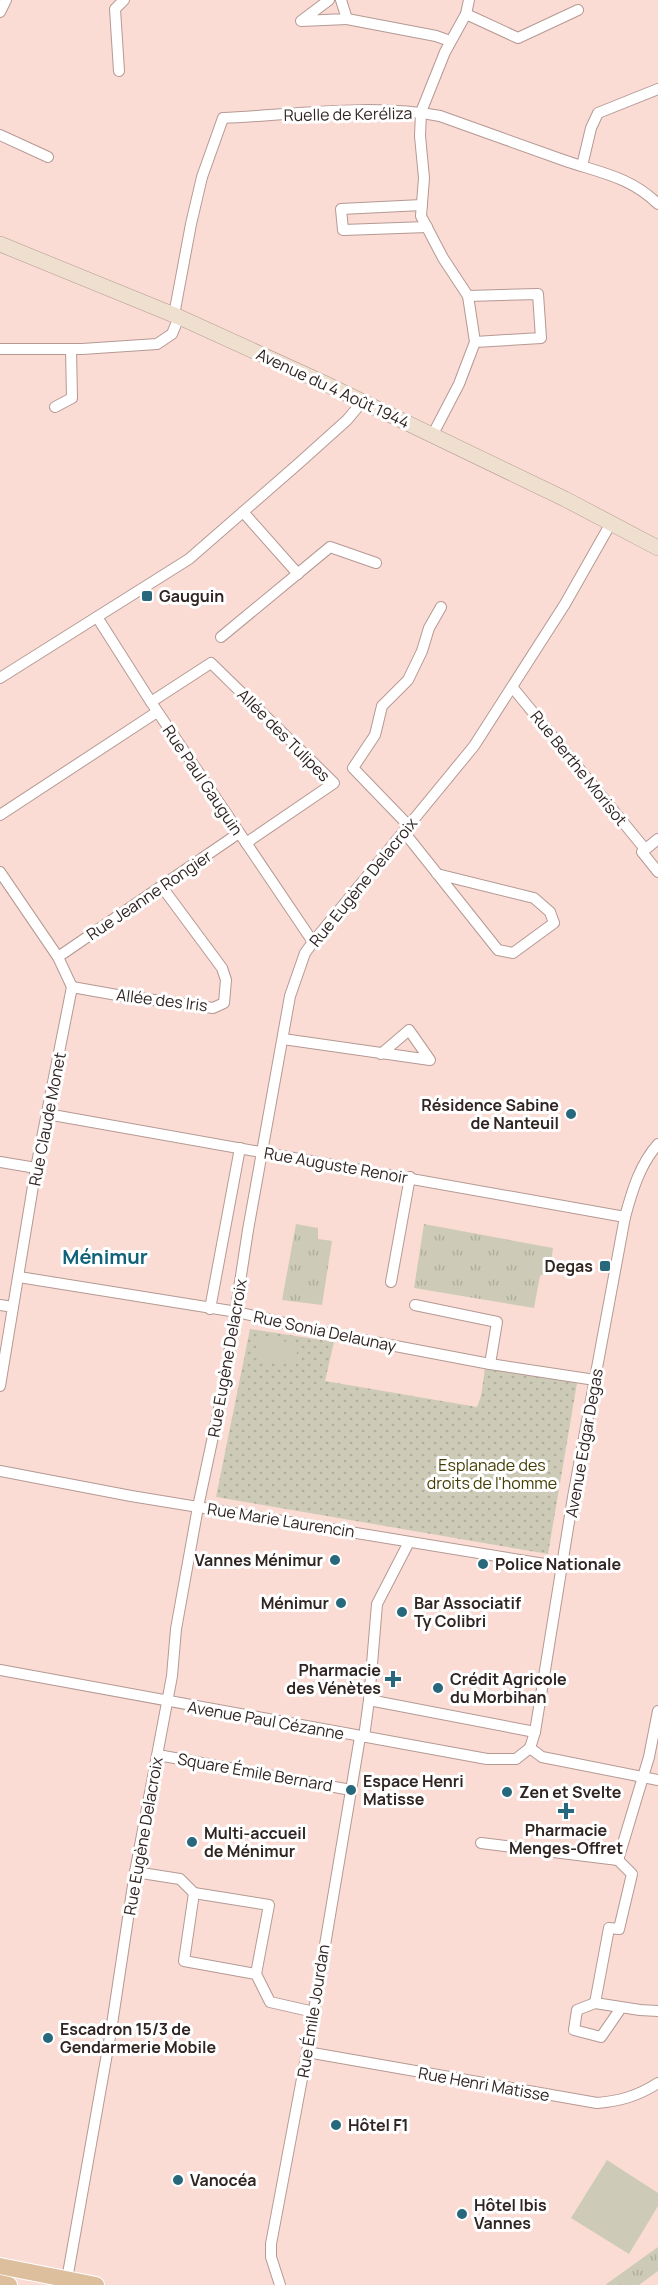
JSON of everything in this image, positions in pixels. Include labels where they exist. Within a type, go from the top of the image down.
[{"type":"main road","points":[[0,2266],[67,2282],[96,2285]]},
{"type":"main road","points":[[0,2283],[9,2285]]},
{"type":"street","points":[[0,12],[6,0]]},
{"type":"street","points":[[119,71],[115,9],[124,0]]},
{"type":"street","points":[[329,0],[301,21],[347,19],[436,36],[450,41]]},
{"type":"street","points":[[341,0],[347,19]]},
{"type":"street","points":[[433,434],[459,384],[475,342],[468,296],[442,258],[421,216],[424,178],[420,136],[421,112],[450,41],[466,14],[469,0]]},
{"type":"street","points":[[466,14],[518,38],[579,10]]},
{"type":"street","points":[[582,166],[591,128],[598,113],[658,90]]},
{"type":"street","name":"Ruelle de Keréliza","points":[[177,316],[190,224],[202,177],[223,118],[363,111],[421,112],[440,116],[619,177],[644,190],[658,204]]},
{"type":"street","points":[[0,135],[48,157]]},
{"type":"street","points":[[422,205],[342,209],[343,230],[427,227]]},
{"type":"street","name":"Avenue du 4 Août 1944","points":[[0,244],[177,316],[433,434],[658,548]]},
{"type":"street","points":[[468,296],[538,294],[541,338],[475,342]]},
{"type":"street","points":[[0,349],[71,349],[157,344],[172,334],[177,316]]},
{"type":"street","points":[[55,407],[72,398],[71,349]]},
{"type":"street","points":[[0,678],[189,559],[347,420],[362,402]]},
{"type":"street","points":[[243,512],[298,574]]},
{"type":"street","name":"Rue Eugène Delacroix","points":[[67,2282],[135,1872],[172,1676],[176,1629],[237,1312],[248,1230],[290,996],[305,953],[313,942],[474,746],[565,604],[611,523]]},
{"type":"street","points":[[221,637],[330,547],[376,563]]},
{"type":"street","points":[[437,874],[534,898],[550,912],[554,923],[513,954],[498,950],[437,874],[407,829],[353,768],[375,735],[382,706],[408,680],[422,651],[429,628],[441,607]]},
{"type":"street","name":"Rue Paul Gauguin","points":[[97,617],[154,707],[313,942]]},
{"type":"street","name":"Allée des Tulipes","points":[[154,707],[211,663],[334,783],[243,838]]},
{"type":"street","name":"Rue Berthe Morisot","points":[[513,688],[645,849],[642,852],[658,872]]},
{"type":"street","points":[[0,815],[154,707]]},
{"type":"street","name":"Rue Jeanne Rongier","points":[[58,957],[162,887],[243,838]]},
{"type":"street","points":[[645,849],[658,839]]},
{"type":"street","points":[[0,872],[58,957],[72,987]]},
{"type":"street","name":"Allée des Iris","points":[[72,987],[213,1008],[224,1003],[226,980],[222,968],[162,887]]},
{"type":"street","name":"Rue Claude Monet","points":[[0,1386],[36,1168],[72,987]]},
{"type":"street","points":[[283,1039],[381,1053]]},
{"type":"street","name":"Rue Auguste Renoir","points":[[47,1114],[625,1217]]},
{"type":"street","name":"Avenue Edgar Degas","points":[[530,1748],[625,1217],[638,1174],[658,1144]]},
{"type":"street","points":[[210,1308],[240,1148]]},
{"type":"street","points":[[0,1162],[36,1168]]},
{"type":"street","points":[[391,1282],[410,1177]]},
{"type":"street","name":"Rue Sonia Delaunay","points":[[19,1277],[237,1312],[327,1333],[490,1364],[595,1380]]},
{"type":"street","points":[[0,1305],[13,1307]]},
{"type":"street","points":[[415,1305],[497,1322],[490,1364]]},
{"type":"street","name":"Rue Marie Laurencin","points":[[0,1471],[198,1507],[563,1567]]},
{"type":"street","name":"Rue Émile Jourdan","points":[[280,2285],[271,2258],[271,2244],[369,1700],[377,1604],[409,1542]]},
{"type":"street","name":"Avenue Paul Cézanne","points":[[0,1670],[487,1759],[516,1759],[530,1748]]},
{"type":"street","points":[[369,1700],[534,1732]]},
{"type":"street","points":[[618,1860],[641,1777],[649,1757],[658,1711]]},
{"type":"street","points":[[530,1748],[542,1757],[658,1780]]},
{"type":"street","name":"Square Émile Bernard","points":[[158,1755],[351,1790]]},
{"type":"street","points":[[481,1843],[618,1860],[632,1874],[619,1929],[609,1928],[595,2003]]},
{"type":"street","points":[[135,1872],[180,1879],[194,1893],[269,1905],[256,1974],[270,2002],[314,2012]]},
{"type":"street","points":[[194,1893],[184,1961],[256,1974]]},
{"type":"street","points":[[621,2007],[602,2037],[574,2030],[577,2010],[595,2003],[658,2011]]},
{"type":"street","name":"Rue Henri Matisse","points":[[307,2052],[597,2103],[624,2100],[658,2083]]},
{"type":"green space","points":[[296,1224],[318,1228],[318,1239],[332,1241],[322,1305],[282,1300]]},
{"type":"green space","points":[[424,1224],[553,1248],[550,1270],[540,1276],[534,1308],[414,1288]]},
{"type":"green space","name":"Esplanade des droits de l'homme","points":[[250,1329],[334,1342],[325,1381],[477,1407],[485,1368],[577,1383],[548,1554],[216,1497]]},
{"type":"green space","points":[[258,1336],[298,1344],[295,1366],[254,1358]]},
{"type":"green space","points":[[607,2160],[658,2193],[658,2206],[629,2254],[571,2218]]},
{"type":"green space","points":[[658,2247],[658,2271],[639,2285],[605,2285]]},
{"type":"place","name":"Gauguin","points":[[147,596]]},
{"type":"place","name":"Résidence Sabine de Nanteuil","points":[[571,1114]]},
{"type":"place","name":"Degas","points":[[605,1266]]},
{"type":"place","name":"Vannes Ménimur","points":[[335,1560]]},
{"type":"place","name":"Police Nationale","points":[[483,1564]]},
{"type":"place","name":"Ménimur","points":[[341,1603]]},
{"type":"place","name":"Bar Associatif Ty Colibri","points":[[402,1612]]},
{"type":"place","name":"Pharmacie des Vénètes","points":[[393,1679]]},
{"type":"place","name":"Crédit Agricole du Morbihan","points":[[438,1688]]},
{"type":"place","name":"Espace Henri Matisse","points":[[351,1790]]},
{"type":"place","name":"Zen et Svelte","points":[[507,1792]]},
{"type":"place","name":"Pharmacie Menges-Offret","points":[[566,1811]]},
{"type":"place","name":"Multi-accueil de Ménimur","points":[[192,1842]]},
{"type":"place","name":"Escadron 15/3 de Gendarmerie Mobile","points":[[48,2038]]},
{"type":"place","name":"Hôtel F1","points":[[336,2125]]},
{"type":"place","name":"Vanocéa","points":[[178,2180]]},
{"type":"place","name":"Hôtel Ibis Vannes","points":[[462,2214]]},
{"type":"district","name":"Ménimur","points":[[105,1257]]}]
